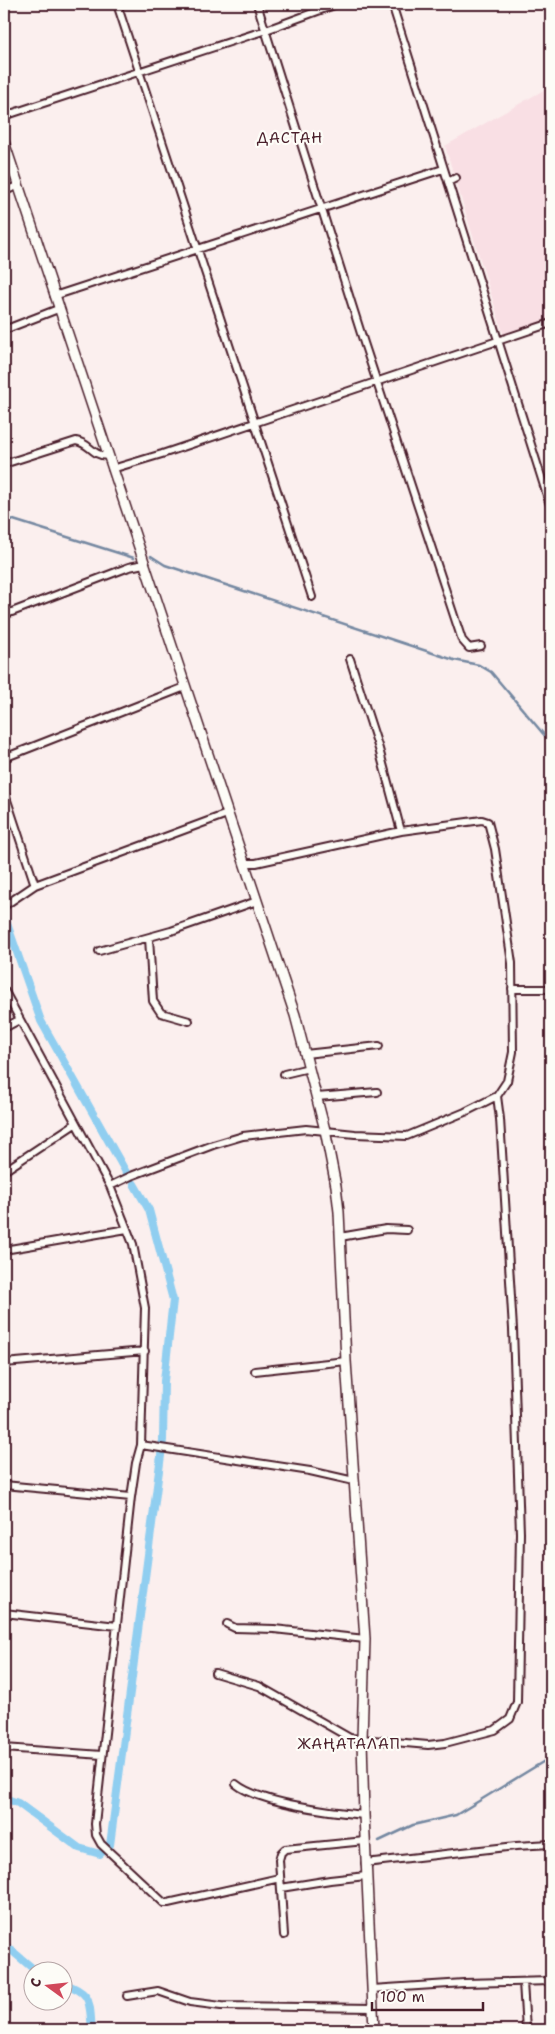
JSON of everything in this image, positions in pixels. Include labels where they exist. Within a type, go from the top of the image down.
[{"type":"main road","points":[[4,142],[58,309],[295,1015],[325,1130],[336,1186],[365,1639],[362,1739],[365,1863],[374,2030]]},
{"type":"street","points":[[117,4],[312,597]]},
{"type":"street","points":[[257,4],[320,208],[462,640],[469,648],[481,646]]},
{"type":"street","points":[[4,116],[266,30],[337,4]]},
{"type":"street","points":[[392,4],[551,508]]},
{"type":"street","points":[[54,296],[443,169]]},
{"type":"street","points":[[448,182],[456,178]]},
{"type":"street","points":[[4,191],[18,186]]},
{"type":"street","points":[[4,330],[58,309]]},
{"type":"street","points":[[112,469],[551,323]]},
{"type":"street","points":[[4,464],[76,441],[84,443],[95,454],[107,456]]},
{"type":"street","points":[[4,615],[129,567],[144,564]]},
{"type":"street","points":[[350,659],[376,741],[401,831]]},
{"type":"street","points":[[4,758],[185,687]]},
{"type":"street","points":[[4,790],[35,885]]},
{"type":"street","points":[[4,906],[35,885],[227,814]]},
{"type":"street","points":[[110,1186],[139,1173],[228,1140],[292,1130],[325,1130],[355,1134],[407,1136],[465,1112],[497,1096],[507,1081],[513,1052],[512,963],[490,824],[482,820],[401,831],[263,862],[244,863]]},
{"type":"street","points":[[99,951],[149,938],[257,901]]},
{"type":"street","points":[[149,938],[153,1001],[161,1012],[188,1021]]},
{"type":"street","points":[[512,989],[551,989]]},
{"type":"street","points":[[4,990],[110,1186],[133,1244],[145,1308],[141,1445],[131,1497],[94,1824],[96,1835],[101,1844],[164,1903],[280,1878]]},
{"type":"street","points":[[4,1028],[19,1020]]},
{"type":"street","points":[[305,1054],[380,1046]]},
{"type":"street","points":[[284,1074],[309,1068]]},
{"type":"street","points":[[317,1097],[377,1092]]},
{"type":"street","points":[[215,1673],[259,1686],[350,1738],[419,1746],[445,1743],[502,1726],[510,1719],[517,1702],[520,1533],[511,1289],[497,1096]]},
{"type":"street","points":[[4,1171],[75,1124]]},
{"type":"street","points":[[4,1250],[127,1229]]},
{"type":"street","points":[[340,1237],[386,1229],[407,1230]]},
{"type":"street","points":[[4,1363],[145,1351]]},
{"type":"street","points":[[255,1371],[346,1361]]},
{"type":"street","points":[[141,1445],[310,1471],[354,1481]]},
{"type":"street","points":[[4,1485],[131,1497]]},
{"type":"street","points":[[4,1613],[117,1626]]},
{"type":"street","points":[[227,1624],[240,1628],[365,1639]]},
{"type":"street","points":[[4,1748],[102,1755]]},
{"type":"street","points":[[236,1784],[247,1791],[310,1808],[364,1815]]},
{"type":"street","points":[[284,1935],[279,1860],[281,1853],[285,1849],[365,1840]]},
{"type":"street","points":[[365,1863],[551,1844]]},
{"type":"street","points":[[281,1888],[366,1876]]},
{"type":"street","points":[[372,1989],[464,1983],[551,1981]]},
{"type":"street","points":[[523,1982],[526,2030]]},
{"type":"street","points":[[128,1996],[154,1991],[190,2002],[221,2006],[372,2008]]},
{"type":"shaded area","points":[[551,86],[551,319],[504,336],[445,146]]},
{"type":"waterway","points":[[4,517],[134,558]]},
{"type":"waterway","points":[[151,556],[165,565],[454,660],[479,665],[491,672],[551,743]]},
{"type":"waterway","points":[[4,915],[41,1021],[127,1174]]},
{"type":"waterway","points":[[4,1798],[18,1803],[79,1848],[100,1854],[110,1845],[163,1440],[164,1381],[173,1300],[149,1210],[134,1184]]},
{"type":"waterway","points":[[379,1841],[413,1825],[456,1815],[551,1757]]},
{"type":"waterway","points":[[4,1944],[25,1962]]},
{"type":"waterway","points":[[72,1987],[79,1990],[88,1999],[92,2030]]},
{"type":"district","name":"ДАСТАН","points":[[290,138]]},
{"type":"district","name":"ЖАҢАТАЛАП","points":[[349,1744]]}]
